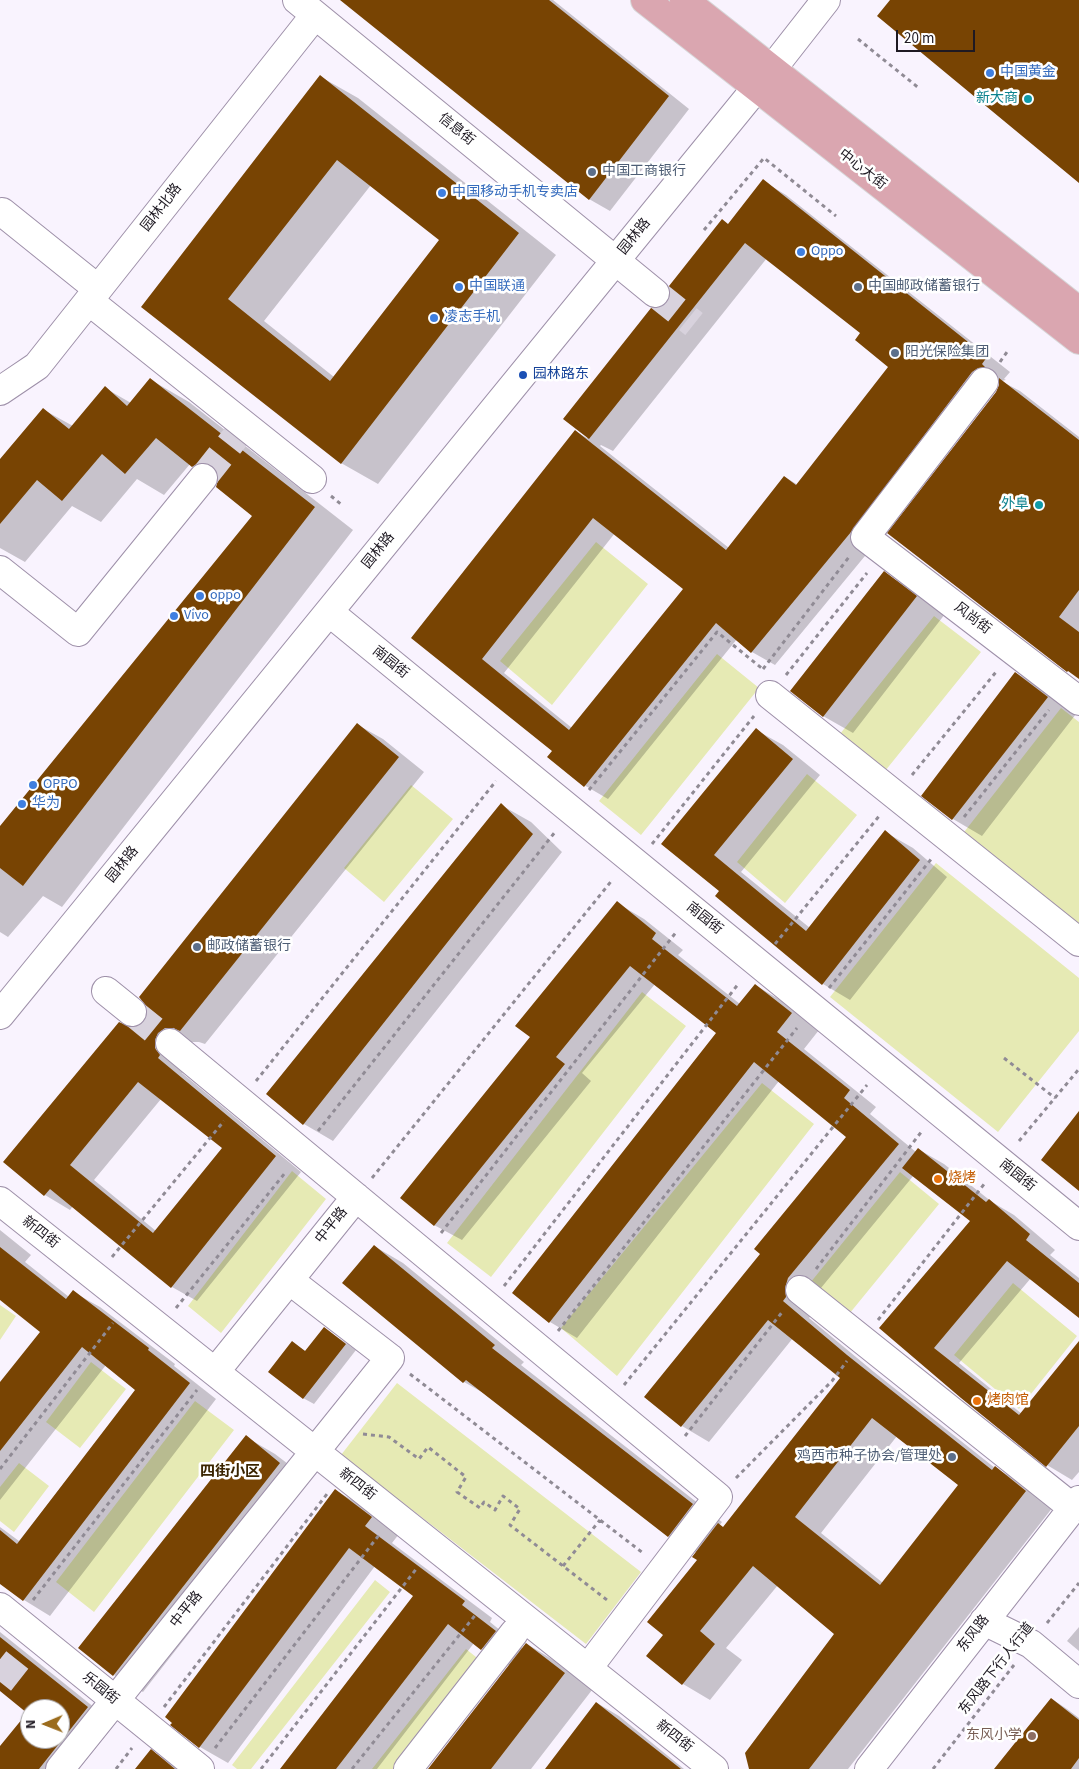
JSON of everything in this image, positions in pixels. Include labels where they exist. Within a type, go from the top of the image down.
[{"type":"main road","name":"中心大街","points":[[645,0],[764,78],[1079,311]]},
{"type":"main road","name":"中心大街","points":[[684,0],[764,78],[1079,340]]},
{"type":"street","name":"园林路","points":[[0,1015],[616,261],[826,0]]},
{"type":"street","name":"信息街","points":[[306,8],[655,292]]},
{"type":"street","name":"园林北路","points":[[0,391],[37,366],[94,295],[306,8]]},
{"type":"street","points":[[0,214],[2,212],[94,295],[312,479]]},
{"type":"street","points":[[875,544],[984,382]]},
{"type":"street","points":[[0,570],[78,632],[203,478]]},
{"type":"street","name":"风尚街","points":[[875,544],[1072,696]]},
{"type":"street","name":"南园街","points":[[328,612],[1079,1226]]},
{"type":"street","points":[[775,689],[948,838],[1079,942]]},
{"type":"street","points":[[106,991],[132,1012]]},
{"type":"street","points":[[170,1043],[718,1496],[588,1668]]},
{"type":"street","name":"中平路","points":[[214,1371],[356,1198]]},
{"type":"street","name":"新四街","points":[[0,1201],[214,1371],[323,1441],[343,1473],[714,1769]]},
{"type":"street","points":[[289,1280],[390,1358]]},
{"type":"street","points":[[800,1290],[863,1341],[1076,1504]]},
{"type":"street","name":"中平路","points":[[60,1769],[390,1358]]},
{"type":"street","name":"东风路","points":[[869,1769],[1076,1504]]},
{"type":"street","points":[[984,1622],[1031,1644],[1079,1684]]},
{"type":"street","name":"乐园街","points":[[18,1629],[115,1700],[200,1769]]},
{"type":"street","points":[[408,1769],[514,1633]]},
{"type":"path","points":[[858,39],[920,90]]},
{"type":"path","points":[[704,230],[764,158],[836,216]]},
{"type":"path","points":[[763,669],[875,544]]},
{"type":"path","points":[[356,1198],[775,689],[875,544]]},
{"type":"path","points":[[160,1328],[717,632],[763,669],[775,689]]},
{"type":"path","points":[[542,1351],[948,838],[1072,696]]},
{"type":"path","points":[[96,1277],[240,1102],[511,762]]},
{"type":"path","points":[[425,1254],[693,911]]},
{"type":"path","points":[[488,1306],[756,961]]},
{"type":"path","points":[[1004,1058],[1055,1098]]},
{"type":"path","points":[[607,1405],[883,1065]]},
{"type":"path","points":[[718,1496],[832,1381],[1001,1163],[1079,1069]]},
{"type":"path","points":[[669,1456],[938,1111]]},
{"type":"path","points":[[0,1470],[129,1303]]},
{"type":"path","points":[[390,1358],[663,1569]]},
{"type":"path","points":[[18,1629],[214,1371]]},
{"type":"path","points":[[323,1441],[390,1437],[419,1459],[428,1447],[466,1477],[457,1492],[480,1508],[484,1502],[495,1510],[503,1496],[520,1510],[510,1525],[628,1616]]},
{"type":"path","points":[[116,1769],[343,1473]]},
{"type":"path","points":[[200,1769],[395,1515]]},
{"type":"path","points":[[563,1566],[600,1520]]},
{"type":"path","points":[[261,1769],[434,1546]]},
{"type":"path","name":"东风路下行人行道","points":[[933,1769],[1079,1583]]},
{"type":"path","points":[[352,1769],[493,1593]]},
{"type":"green space","points":[[596,542],[648,584],[552,705],[500,661]]},
{"type":"green space","points":[[934,616],[981,652],[881,776],[836,739]]},
{"type":"green space","points":[[717,654],[759,688],[641,835],[599,801]]},
{"type":"green space","points":[[1061,708],[1079,722],[1079,927],[961,836]]},
{"type":"green space","points":[[807,774],[857,815],[785,903],[737,862]]},
{"type":"green space","points":[[411,785],[453,819],[384,902],[344,868]]},
{"type":"green space","points":[[936,863],[1079,978],[1079,1031],[998,1132],[830,997]]},
{"type":"green space","points":[[642,992],[686,1026],[491,1277],[447,1243]]},
{"type":"green space","points":[[762,1083],[814,1124],[617,1376],[561,1328]]},
{"type":"green space","points":[[292,1171],[326,1199],[221,1333],[188,1306]]},
{"type":"green space","points":[[900,1172],[939,1204],[845,1319],[806,1288]]},
{"type":"green space","points":[[1013,1283],[1077,1336],[1019,1409],[954,1355]]},
{"type":"green space","points":[[0,1305],[16,1316],[0,1340]]},
{"type":"green space","points":[[91,1362],[126,1389],[80,1448],[46,1422]]},
{"type":"green space","points":[[397,1383],[641,1572],[586,1644],[341,1455]]},
{"type":"green space","points":[[195,1401],[234,1430],[94,1612],[56,1582]]},
{"type":"green space","points":[[19,1463],[49,1486],[14,1532],[0,1521],[0,1487]]},
{"type":"green space","points":[[375,1580],[390,1592],[251,1769],[237,1769],[232,1765]]},
{"type":"green space","points":[[466,1649],[481,1661],[396,1769],[372,1769]]},
{"type":"building","points":[[340,0],[549,0],[669,96],[589,200]]},
{"type":"building","name":"新大商","points":[[890,0],[1079,0],[1079,183],[877,16]]},
{"type":"building","points":[[320,75],[519,233],[341,464],[141,307]],"holes":[[[337,160],[439,240],[330,381],[228,299]]]},
{"type":"building","points":[[763,179],[987,357],[982,364],[985,367],[978,368],[972,372],[851,532],[751,653],[716,623],[584,787],[547,757],[552,751],[411,638],[575,430],[726,550],[784,476],[796,485],[888,367],[855,340],[860,333],[745,243],[589,439],[563,419],[651,308],[660,308],[667,302],[670,295],[669,286],[722,219],[728,224]],"holes":[[[593,518],[683,589],[569,730],[482,659]]]},
{"type":"building","points":[[150,378],[315,507],[23,886],[0,868],[0,826],[252,516],[216,487],[218,473],[213,466],[198,463],[192,467],[156,438],[125,474],[102,454],[62,501],[37,480],[0,524],[0,459],[43,408],[69,429],[105,386],[127,406]]},
{"type":"building","points":[[999,378],[1079,440],[1079,590],[1059,617],[1079,632],[1079,679],[1067,672],[887,533],[996,392]]},
{"type":"building","points":[[884,571],[917,596],[823,717],[790,691]]},
{"type":"building","points":[[1015,672],[1048,697],[952,820],[921,796]]},
{"type":"building","points":[[357,723],[399,757],[180,1031],[173,1028],[165,1028],[158,1033],[155,1040],[155,1048],[160,1055],[158,1058],[276,1156],[171,1288],[50,1189],[44,1196],[3,1162],[119,1022],[130,1027],[138,1026],[144,1021],[147,1015],[147,1007],[139,997]],"holes":[[[138,1082],[222,1148],[153,1233],[70,1165]]]},
{"type":"building","points":[[756,728],[793,759],[714,855],[806,931],[885,830],[920,860],[822,985],[715,896],[719,891],[661,844]]},
{"type":"building","points":[[501,803],[533,834],[303,1125],[266,1094]]},
{"type":"building","points":[[617,901],[656,933],[652,939],[737,1006],[755,984],[792,1013],[777,1032],[850,1090],[844,1098],[899,1144],[788,1278],[785,1288],[786,1297],[783,1301],[847,1355],[992,1470],[995,1466],[1026,1491],[809,1769],[749,1769],[745,1753],[834,1634],[753,1566],[700,1631],[715,1644],[682,1685],[646,1656],[663,1635],[647,1622],[697,1560],[692,1557],[718,1523],[723,1527],[840,1378],[768,1320],[681,1427],[644,1397],[760,1254],[754,1249],[846,1137],[754,1062],[549,1323],[512,1293],[716,1033],[630,966],[556,1057],[565,1064],[434,1226],[400,1198],[530,1037],[515,1026]],"holes":[[[872,1418],[958,1485],[880,1585],[795,1517]]]},
{"type":"building","points":[[1079,1111],[1079,1191],[1041,1160]]},
{"type":"building","points":[[918,1148],[986,1202],[989,1199],[1030,1234],[1026,1240],[1079,1283],[1079,1318],[1007,1261],[934,1348],[1019,1415],[1079,1341],[1079,1426],[1046,1467],[879,1328],[970,1221],[902,1168]]},
{"type":"building","points":[[374,1245],[495,1345],[492,1348],[693,1504],[668,1537],[466,1380],[463,1383],[342,1283]]},
{"type":"building","points":[[0,1247],[66,1299],[73,1290],[149,1348],[148,1350],[190,1383],[23,1601],[0,1584],[0,1530],[17,1544],[135,1390],[82,1347],[0,1451],[0,1382],[40,1332],[0,1300]]},
{"type":"building","points":[[324,1327],[346,1344],[303,1399],[268,1372],[292,1341],[305,1351]]},
{"type":"building","points":[[246,1435],[280,1463],[113,1676],[78,1648]]},
{"type":"building","points":[[335,1489],[372,1517],[365,1526],[465,1601],[462,1605],[496,1631],[481,1650],[448,1624],[336,1769],[280,1769],[413,1596],[349,1548],[199,1748],[170,1725],[172,1723],[165,1717]]},
{"type":"building","points":[[0,1637],[88,1707],[70,1730],[70,1699],[20,1699],[20,1707],[0,1691]]},
{"type":"building","points":[[526,1643],[565,1673],[491,1769],[428,1769]]},
{"type":"building","points":[[1051,1698],[1079,1720],[1079,1758],[1071,1769],[994,1769]]},
{"type":"building","points":[[596,1702],[681,1769],[545,1769]]},
{"type":"building","points":[[20,1722],[20,1749],[55,1749],[39,1769],[0,1769],[0,1746]]},
{"type":"building","points":[[151,1749],[175,1769],[135,1769]]},
{"type":"tunnel","points":[[655,293],[694,324]]},
{"type":"tunnel","points":[[203,478],[245,425]]},
{"type":"tunnel","points":[[132,1012],[170,1043]]},
{"type":"tunnel","points":[[0,1682],[22,1654]]},
{"type":"place","name":"中国黄金","points":[[990,73]]},
{"type":"place","name":"新大商","points":[[1028,99]]},
{"type":"place","name":"中国工商银行","points":[[592,172]]},
{"type":"place","name":"中国移动手机专卖店","points":[[442,193]]},
{"type":"place","name":"Oppo","points":[[801,252]]},
{"type":"place","name":"中国联通","points":[[459,287]]},
{"type":"place","name":"中国邮政储蓄银行","points":[[858,287]]},
{"type":"place","name":"凌志手机","points":[[434,318]]},
{"type":"place","name":"阳光保险集团","points":[[895,353]]},
{"type":"place","name":"园林路东","points":[[523,375]]},
{"type":"place","name":"外阜","points":[[1039,505]]},
{"type":"place","name":"oppo","points":[[200,596]]},
{"type":"place","name":"Vivo","points":[[174,616]]},
{"type":"place","name":"OPPO","points":[[33,785]]},
{"type":"place","name":"华为","points":[[22,804]]},
{"type":"place","name":"邮政储蓄银行","points":[[197,947]]},
{"type":"place","name":"烧烤","points":[[938,1179]]},
{"type":"place","name":"烤肉馆","points":[[977,1401]]},
{"type":"place","name":"鸡西市种子协会/管理处","points":[[952,1457]]},
{"type":"place","name":"东风小学","points":[[1032,1736]]},
{"type":"district","name":"四街小区","points":[[230,1473]]}]
